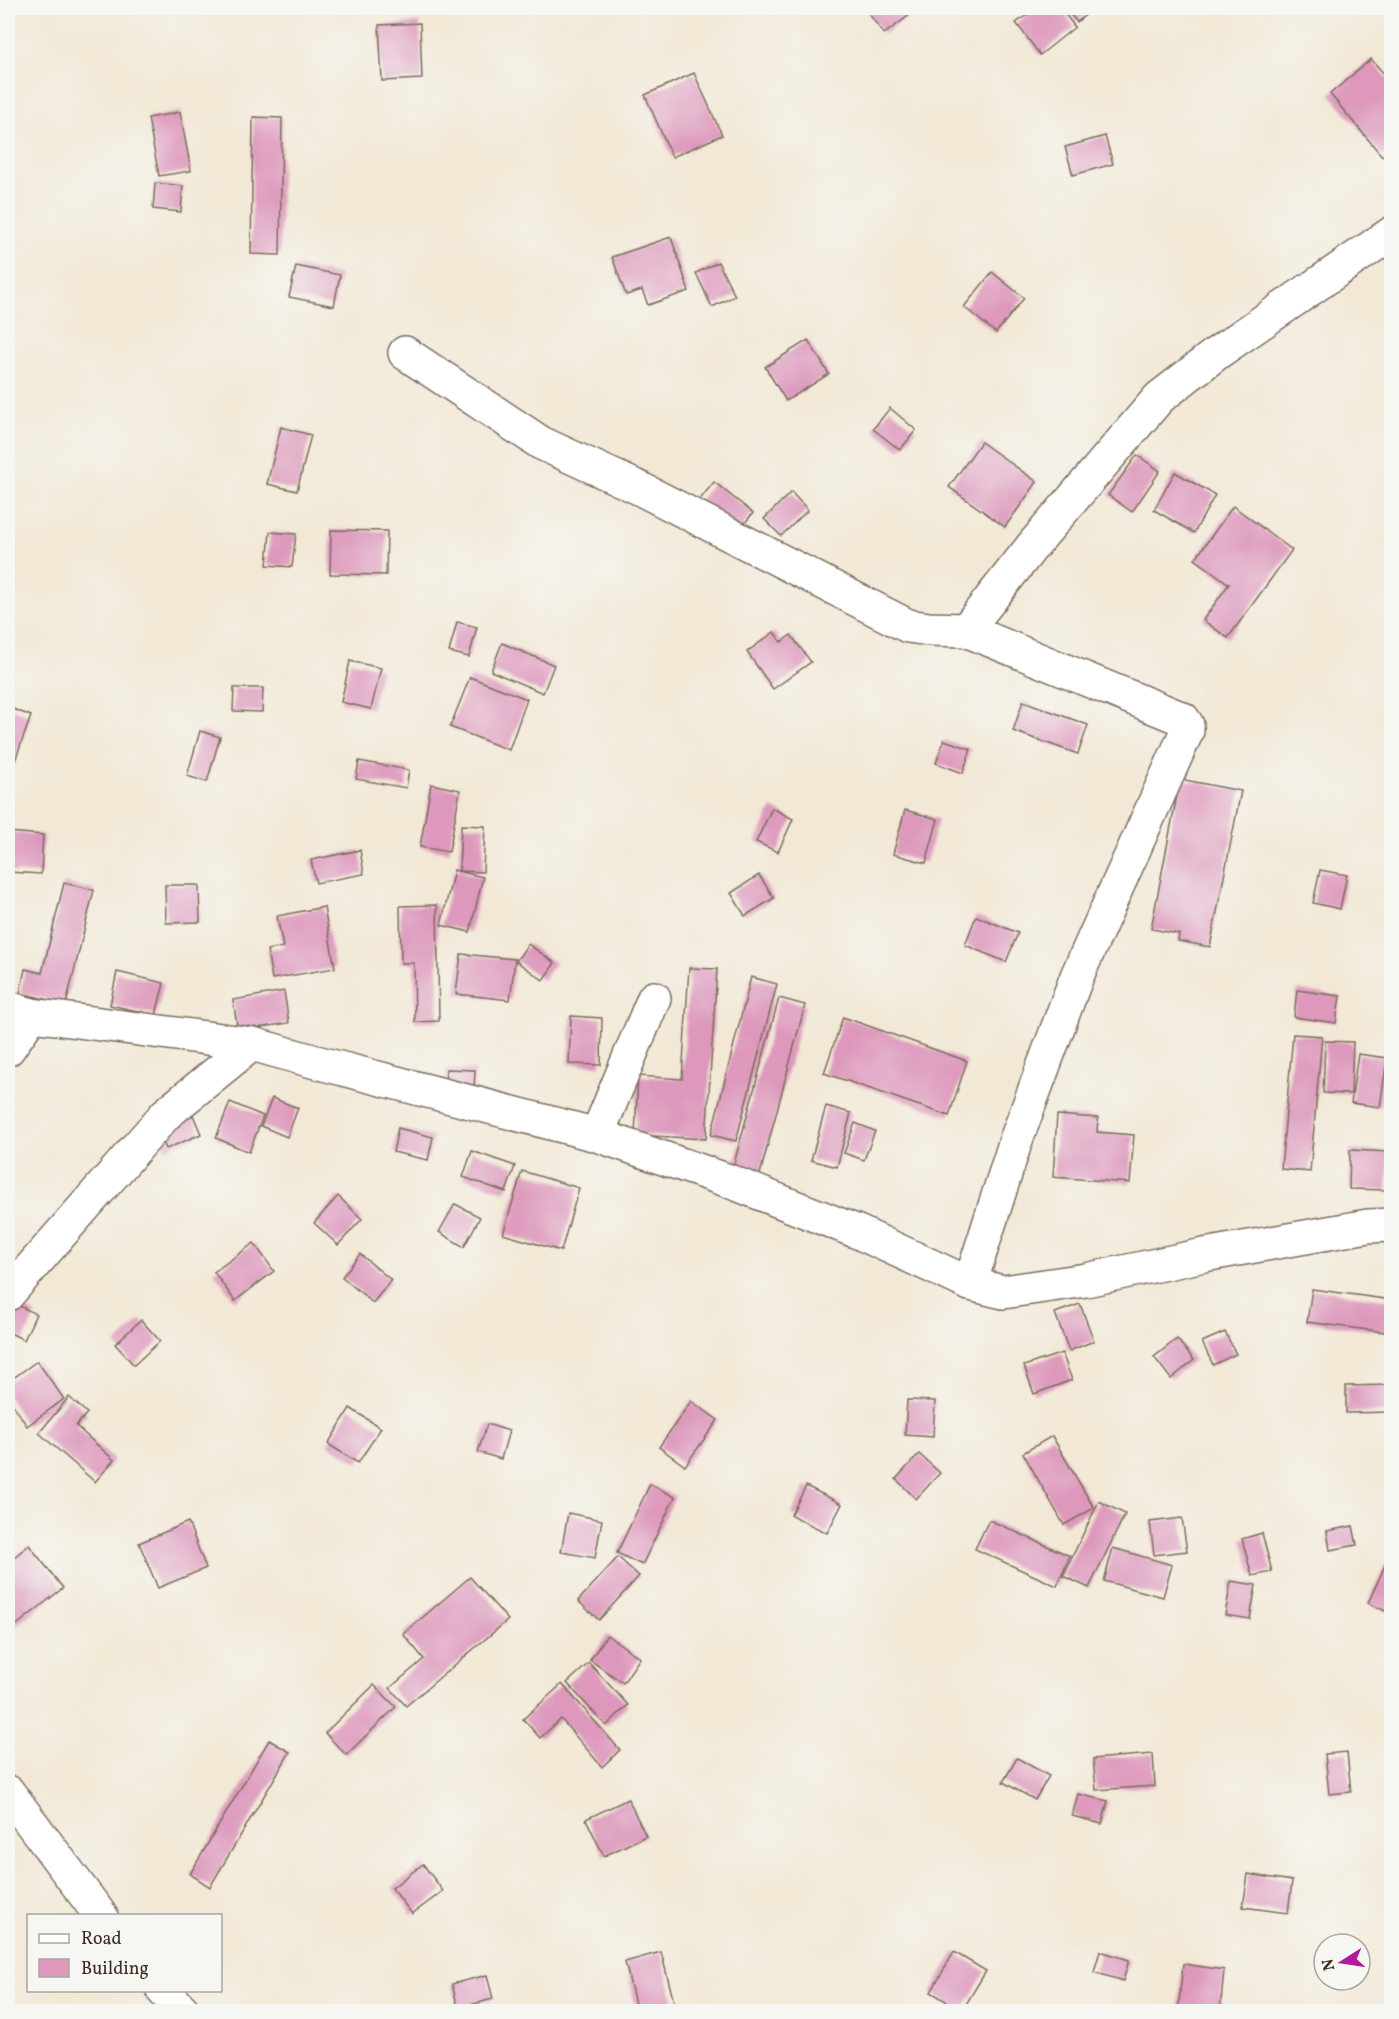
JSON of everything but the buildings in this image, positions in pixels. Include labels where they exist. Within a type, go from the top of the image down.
[{"type":"street","points":[[966,630],[1034,544],[1159,398],[1216,353],[1392,233]]},
{"type":"street","points":[[405,353],[541,443],[639,488],[908,626],[929,630],[966,630],[1183,719],[1187,725],[1187,731],[1077,976],[1016,1140],[970,1284]]},
{"type":"street","points":[[597,1135],[654,998]]},
{"type":"street","points":[[8,1049],[20,1012],[252,1044],[597,1135],[729,1181],[858,1232],[970,1284],[1004,1292],[1086,1280],[1204,1255],[1356,1228],[1392,1225]]},
{"type":"street","points":[[8,1294],[166,1114],[252,1044]]},
{"type":"street","points":[[8,1792],[100,1914]]},
{"type":"street","points":[[165,1992],[184,2012]]}]
